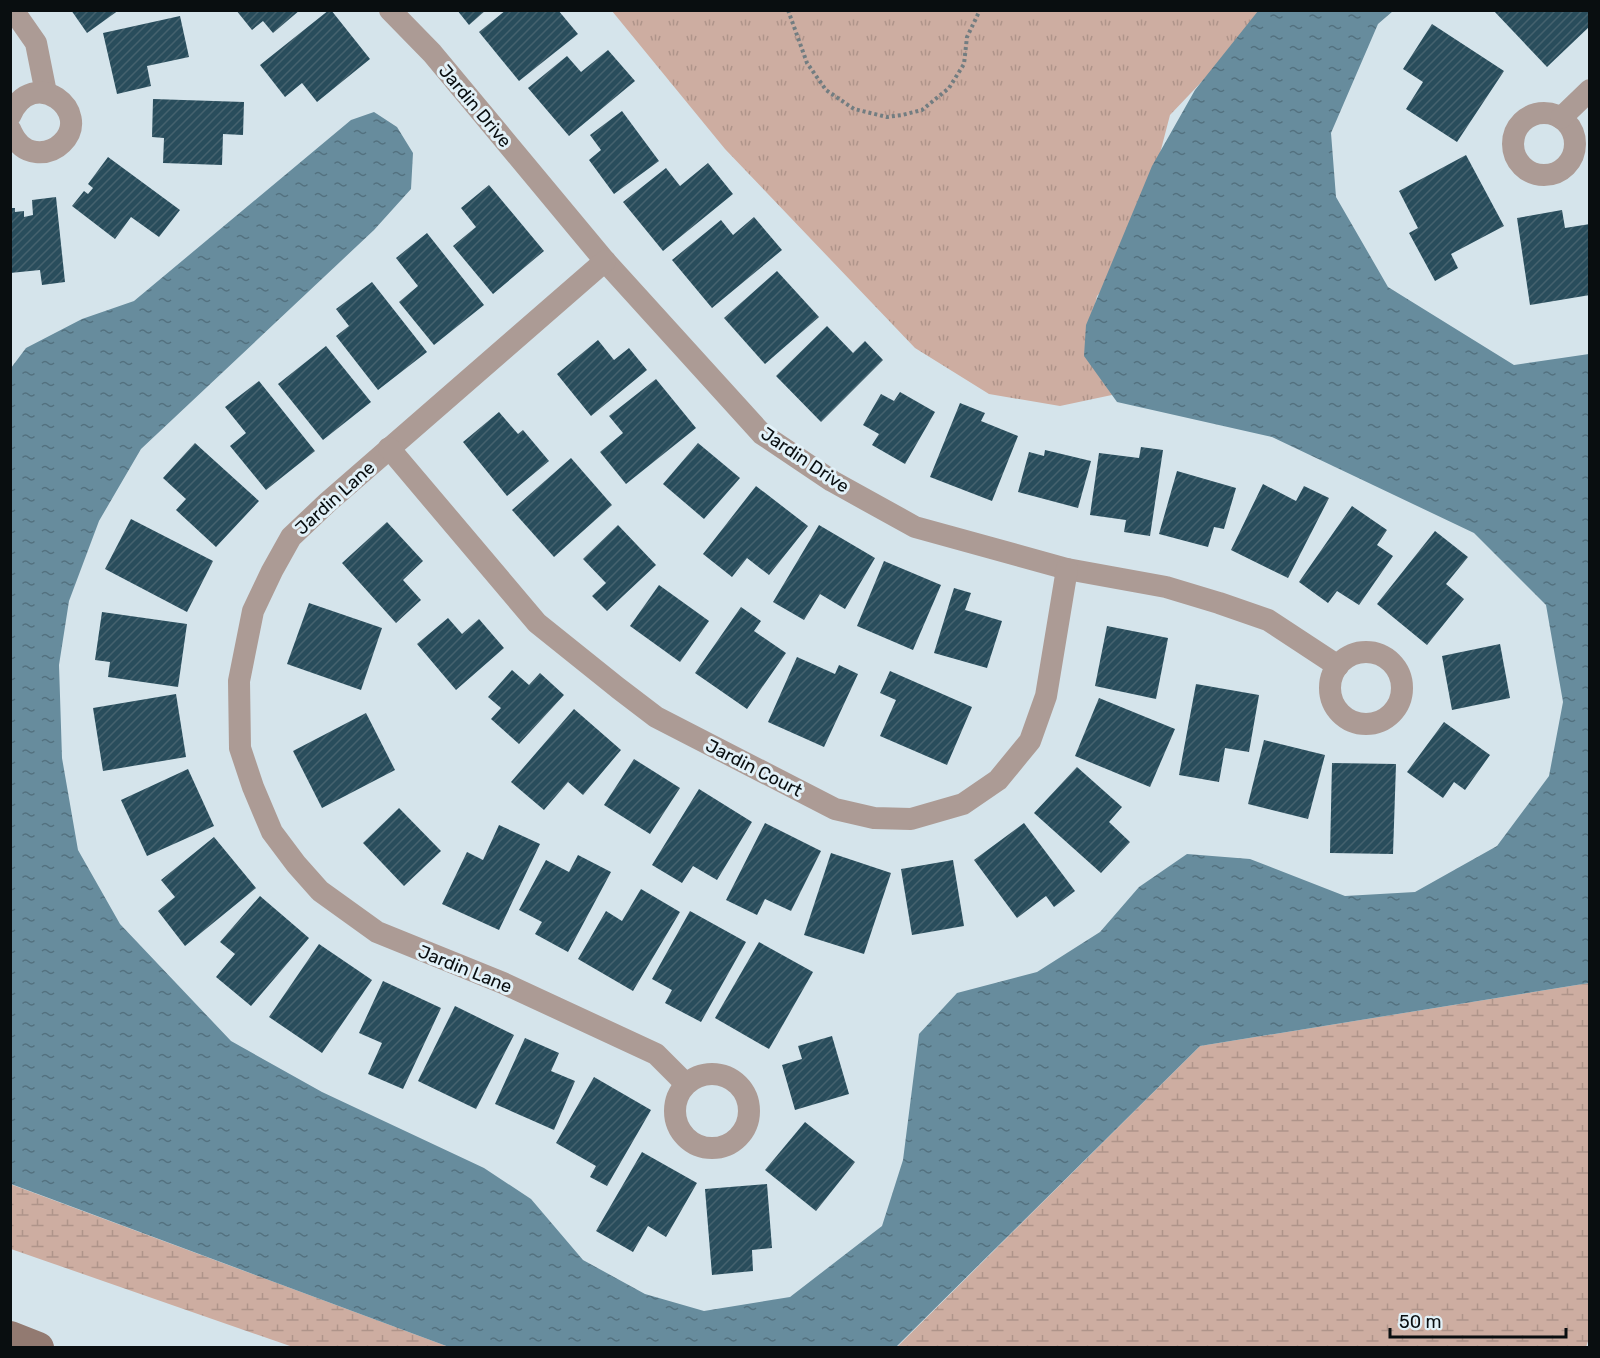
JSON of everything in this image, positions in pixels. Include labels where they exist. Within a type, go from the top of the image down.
[{"type":"street","points":[[13,10],[36,44],[46,93]]},
{"type":"street","name":"Jardin Drive","points":[[390,10],[432,54],[605,261],[762,434],[832,482],[915,527],[1067,569],[1166,587],[1248,613],[1268,620],[1338,666]]},
{"type":"street","points":[[1562,118],[1590,90]]},
{"type":"street","points":[[10,116],[15,106],[24,97],[35,93],[46,93],[57,97],[66,106],[70,117],[70,128],[65,140],[57,148],[46,152],[34,152],[23,148],[14,139],[10,129]]},
{"type":"street","name":"Jardin Lane","points":[[605,261],[291,537],[253,611],[239,681],[240,748],[272,832],[320,891],[377,932],[502,983],[656,1054],[686,1084]]},
{"type":"street","name":"Jardin Court","points":[[390,448],[537,623],[656,717],[835,809],[874,818],[911,819],[963,804],[998,780],[1030,741],[1046,696],[1067,569]]},
{"type":"street","points":[[10,1337],[38,1347]]},
{"type":"path","points":[[788,10],[807,63],[826,90],[854,109],[888,117],[922,110],[949,88],[964,64],[967,37],[980,10]]},
{"type":"green space","points":[[612,11],[1269,11],[1170,115],[1145,211],[1115,276],[1097,296],[1091,323],[1126,392],[1060,406],[989,394],[915,348],[725,149]]},
{"type":"green space","points":[[1589,983],[1590,1336],[1586,1347],[896,1348],[1200,1046]]},
{"type":"green space","points":[[10,1184],[449,1347],[293,1347],[11,1249]]},
{"type":"water","points":[[1258,11],[1393,11],[1378,24],[1331,133],[1336,197],[1388,287],[1514,365],[1589,354],[1589,983],[1200,1046],[896,1347],[449,1347],[11,1184],[11,368],[26,348],[82,319],[134,301],[351,120],[374,112],[397,127],[413,153],[411,189],[374,230],[141,449],[99,521],[69,601],[59,665],[62,758],[78,850],[120,924],[231,1041],[322,1092],[484,1168],[531,1199],[583,1260],[645,1294],[704,1311],[790,1297],[882,1226],[903,1160],[919,1034],[957,993],[1037,972],[1100,932],[1139,887],[1187,854],[1250,859],[1345,896],[1415,892],[1497,846],[1549,776],[1563,702],[1546,605],[1474,533],[1272,437],[1117,402],[1084,356],[1086,325],[1152,166],[1195,90]]},
{"type":"building","points":[[71,10],[119,10],[87,33]]},
{"type":"building","points":[[236,10],[300,10],[273,33],[263,21],[252,30]]},
{"type":"building","points":[[329,10],[370,59],[317,102],[302,83],[285,97],[260,65]]},
{"type":"building","points":[[457,10],[486,10],[469,25]]},
{"type":"building","points":[[506,10],[558,10],[578,34],[519,81],[479,32]]},
{"type":"building","points":[[1493,10],[1590,10],[1590,26],[1547,67]]},
{"type":"building","points":[[180,16],[189,57],[147,66],[151,86],[117,94],[103,33]]},
{"type":"building","points":[[1432,24],[1504,71],[1457,142],[1406,109],[1423,82],[1403,69]]},
{"type":"building","points":[[608,50],[635,81],[569,136],[528,88],[567,56],[581,72]]},
{"type":"building","points":[[153,99],[244,102],[243,135],[223,134],[222,165],[163,163],[164,138],[152,137]]},
{"type":"building","points":[[622,111],[659,161],[614,194],[589,160],[601,150],[590,135]]},
{"type":"building","points":[[1466,155],[1504,226],[1451,254],[1458,268],[1435,281],[1409,233],[1418,228],[1399,191]]},
{"type":"building","points":[[108,157],[180,210],[159,237],[131,217],[115,239],[72,206],[84,191],[88,194],[93,188],[88,184]]},
{"type":"building","points":[[708,163],[733,194],[663,251],[623,202],[666,168],[680,186]]},
{"type":"building","points":[[489,185],[544,251],[493,294],[453,246],[476,227],[461,208]]},
{"type":"building","points":[[56,197],[65,282],[42,285],[40,270],[10,273],[10,208],[15,208],[15,212],[24,211],[24,217],[33,215],[32,200]]},
{"type":"building","points":[[1562,210],[1565,228],[1590,224],[1590,295],[1530,305],[1517,218]]},
{"type":"building","points":[[754,217],[782,250],[712,308],[672,260],[721,220],[733,235]]},
{"type":"building","points":[[427,233],[484,305],[434,345],[399,302],[418,286],[396,258]]},
{"type":"building","points":[[777,271],[819,317],[765,364],[724,318]]},
{"type":"building","points":[[372,282],[427,352],[378,390],[336,336],[349,326],[336,309]]},
{"type":"building","points":[[827,326],[853,353],[865,341],[883,360],[821,422],[776,376]]},
{"type":"building","points":[[598,340],[614,360],[629,348],[647,370],[591,416],[557,374]]},
{"type":"building","points":[[326,346],[371,402],[323,440],[278,384]]},
{"type":"building","points":[[656,379],[696,428],[626,484],[600,452],[623,433],[609,416]]},
{"type":"building","points":[[259,381],[315,451],[266,490],[230,446],[246,433],[225,407]]},
{"type":"building","points":[[900,392],[935,412],[905,464],[872,445],[879,434],[863,425],[881,394],[894,401]]},
{"type":"building","points":[[960,403],[985,413],[981,421],[1018,436],[992,501],[930,477]]},
{"type":"building","points":[[499,412],[518,434],[523,430],[549,461],[507,496],[463,442]]},
{"type":"building","points":[[195,443],[259,501],[216,547],[176,510],[186,499],[163,478]]},
{"type":"building","points":[[698,443],[740,478],[704,519],[663,484]]},
{"type":"building","points":[[1141,447],[1163,450],[1150,536],[1124,532],[1126,520],[1090,515],[1099,453],[1139,458]]},
{"type":"building","points":[[1045,450],[1091,461],[1078,508],[1018,492],[1029,452],[1044,456]]},
{"type":"building","points":[[571,458],[612,505],[554,557],[512,510]]},
{"type":"building","points":[[1177,471],[1236,488],[1224,529],[1214,527],[1208,547],[1159,534]]},
{"type":"building","points":[[1263,484],[1296,501],[1304,486],[1329,498],[1288,578],[1231,550]]},
{"type":"building","points":[[756,486],[808,526],[769,575],[747,558],[732,577],[703,554]]},
{"type":"building","points":[[1352,506],[1387,530],[1377,545],[1393,556],[1359,605],[1337,591],[1328,603],[1299,582]]},
{"type":"building","points":[[131,519],[213,561],[187,612],[105,569]]},
{"type":"building","points":[[387,522],[423,561],[403,580],[421,600],[396,623],[342,563]]},
{"type":"building","points":[[618,525],[656,565],[607,611],[592,596],[606,583],[583,559]]},
{"type":"building","points":[[819,525],[875,558],[845,609],[820,594],[804,620],[773,602]]},
{"type":"building","points":[[1435,531],[1468,557],[1446,584],[1464,599],[1427,645],[1377,604]]},
{"type":"building","points":[[884,561],[941,585],[913,650],[857,626]]},
{"type":"building","points":[[659,585],[709,621],[680,662],[630,626]]},
{"type":"building","points":[[954,588],[971,593],[965,610],[1002,621],[987,668],[934,653]]},
{"type":"building","points":[[309,603],[382,628],[361,690],[287,664]]},
{"type":"building","points":[[741,607],[761,621],[754,631],[786,653],[747,709],[695,673]]},
{"type":"building","points":[[102,612],[187,624],[178,687],[108,677],[110,662],[95,660]]},
{"type":"building","points":[[448,618],[462,634],[479,619],[504,648],[456,690],[417,644]]},
{"type":"building","points":[[1107,626],[1168,638],[1156,699],[1095,686]]},
{"type":"building","points":[[1500,644],[1510,698],[1452,710],[1442,656]]},
{"type":"building","points":[[797,657],[835,674],[839,665],[858,674],[824,747],[768,722]]},
{"type":"building","points":[[512,670],[529,685],[540,673],[564,695],[519,744],[491,719],[501,708],[488,697]]},
{"type":"building","points":[[890,671],[972,707],[947,765],[880,736],[896,700],[880,693]]},
{"type":"building","points":[[1196,684],[1259,695],[1249,752],[1225,748],[1219,782],[1179,775]]},
{"type":"building","points":[[176,694],[186,757],[103,771],[93,708]]},
{"type":"building","points":[[1099,698],[1175,729],[1150,787],[1075,756]]},
{"type":"building","points":[[574,709],[621,750],[583,795],[568,782],[544,810],[511,782]]},
{"type":"building","points":[[366,713],[395,770],[322,808],[293,751]]},
{"type":"building","points":[[1444,722],[1490,755],[1465,790],[1454,782],[1443,798],[1407,772]]},
{"type":"building","points":[[1264,740],[1325,755],[1308,819],[1248,804]]},
{"type":"building","points":[[634,759],[680,788],[650,834],[604,805]]},
{"type":"building","points":[[1332,763],[1396,764],[1393,854],[1330,853]]},
{"type":"building","points":[[1077,767],[1122,807],[1109,822],[1130,842],[1101,873],[1034,813]]},
{"type":"building","points":[[188,769],[214,826],[147,856],[121,800]]},
{"type":"building","points":[[699,789],[752,822],[717,880],[693,866],[682,883],[652,865]]},
{"type":"building","points":[[399,808],[441,851],[404,886],[363,843]]},
{"type":"building","points":[[765,823],[821,851],[791,911],[765,899],[757,915],[726,900]]},
{"type":"building","points":[[1024,823],[1075,891],[1054,907],[1046,896],[1017,918],[974,860]]},
{"type":"building","points":[[499,825],[540,844],[499,930],[442,904],[467,852],[483,860]]},
{"type":"building","points":[[214,837],[256,888],[185,946],[158,911],[175,897],[161,880]]},
{"type":"building","points":[[831,853],[891,873],[864,954],[804,935]]},
{"type":"building","points":[[578,855],[611,872],[568,952],[535,934],[542,922],[519,910],[546,860],[569,872]]},
{"type":"building","points":[[953,860],[964,926],[912,935],[901,869]]},
{"type":"building","points":[[641,889],[680,912],[633,991],[578,959],[606,911],[622,921]]},
{"type":"building","points":[[260,896],[309,938],[251,1006],[216,977],[235,954],[220,942]]},
{"type":"building","points":[[690,911],[746,942],[701,1022],[665,1003],[672,990],[652,979]]},
{"type":"building","points":[[759,942],[813,972],[769,1049],[715,1018]]},
{"type":"building","points":[[319,944],[372,980],[322,1053],[269,1017]]},
{"type":"building","points":[[383,981],[441,1008],[403,1089],[368,1074],[382,1043],[359,1033]]},
{"type":"building","points":[[455,1006],[514,1035],[476,1109],[418,1081]]},
{"type":"building","points":[[832,1036],[849,1094],[795,1110],[782,1065],[802,1059],[798,1046]]},
{"type":"building","points":[[525,1038],[559,1053],[551,1071],[575,1081],[554,1130],[495,1104]]},
{"type":"building","points":[[594,1077],[651,1110],[607,1186],[590,1177],[596,1166],[556,1143]]},
{"type":"building","points":[[805,1122],[855,1162],[816,1211],[765,1170]]},
{"type":"building","points":[[642,1152],[697,1183],[666,1237],[648,1226],[633,1252],[596,1231]]},
{"type":"building","points":[[767,1184],[772,1248],[752,1250],[753,1271],[712,1275],[705,1189]]}]
